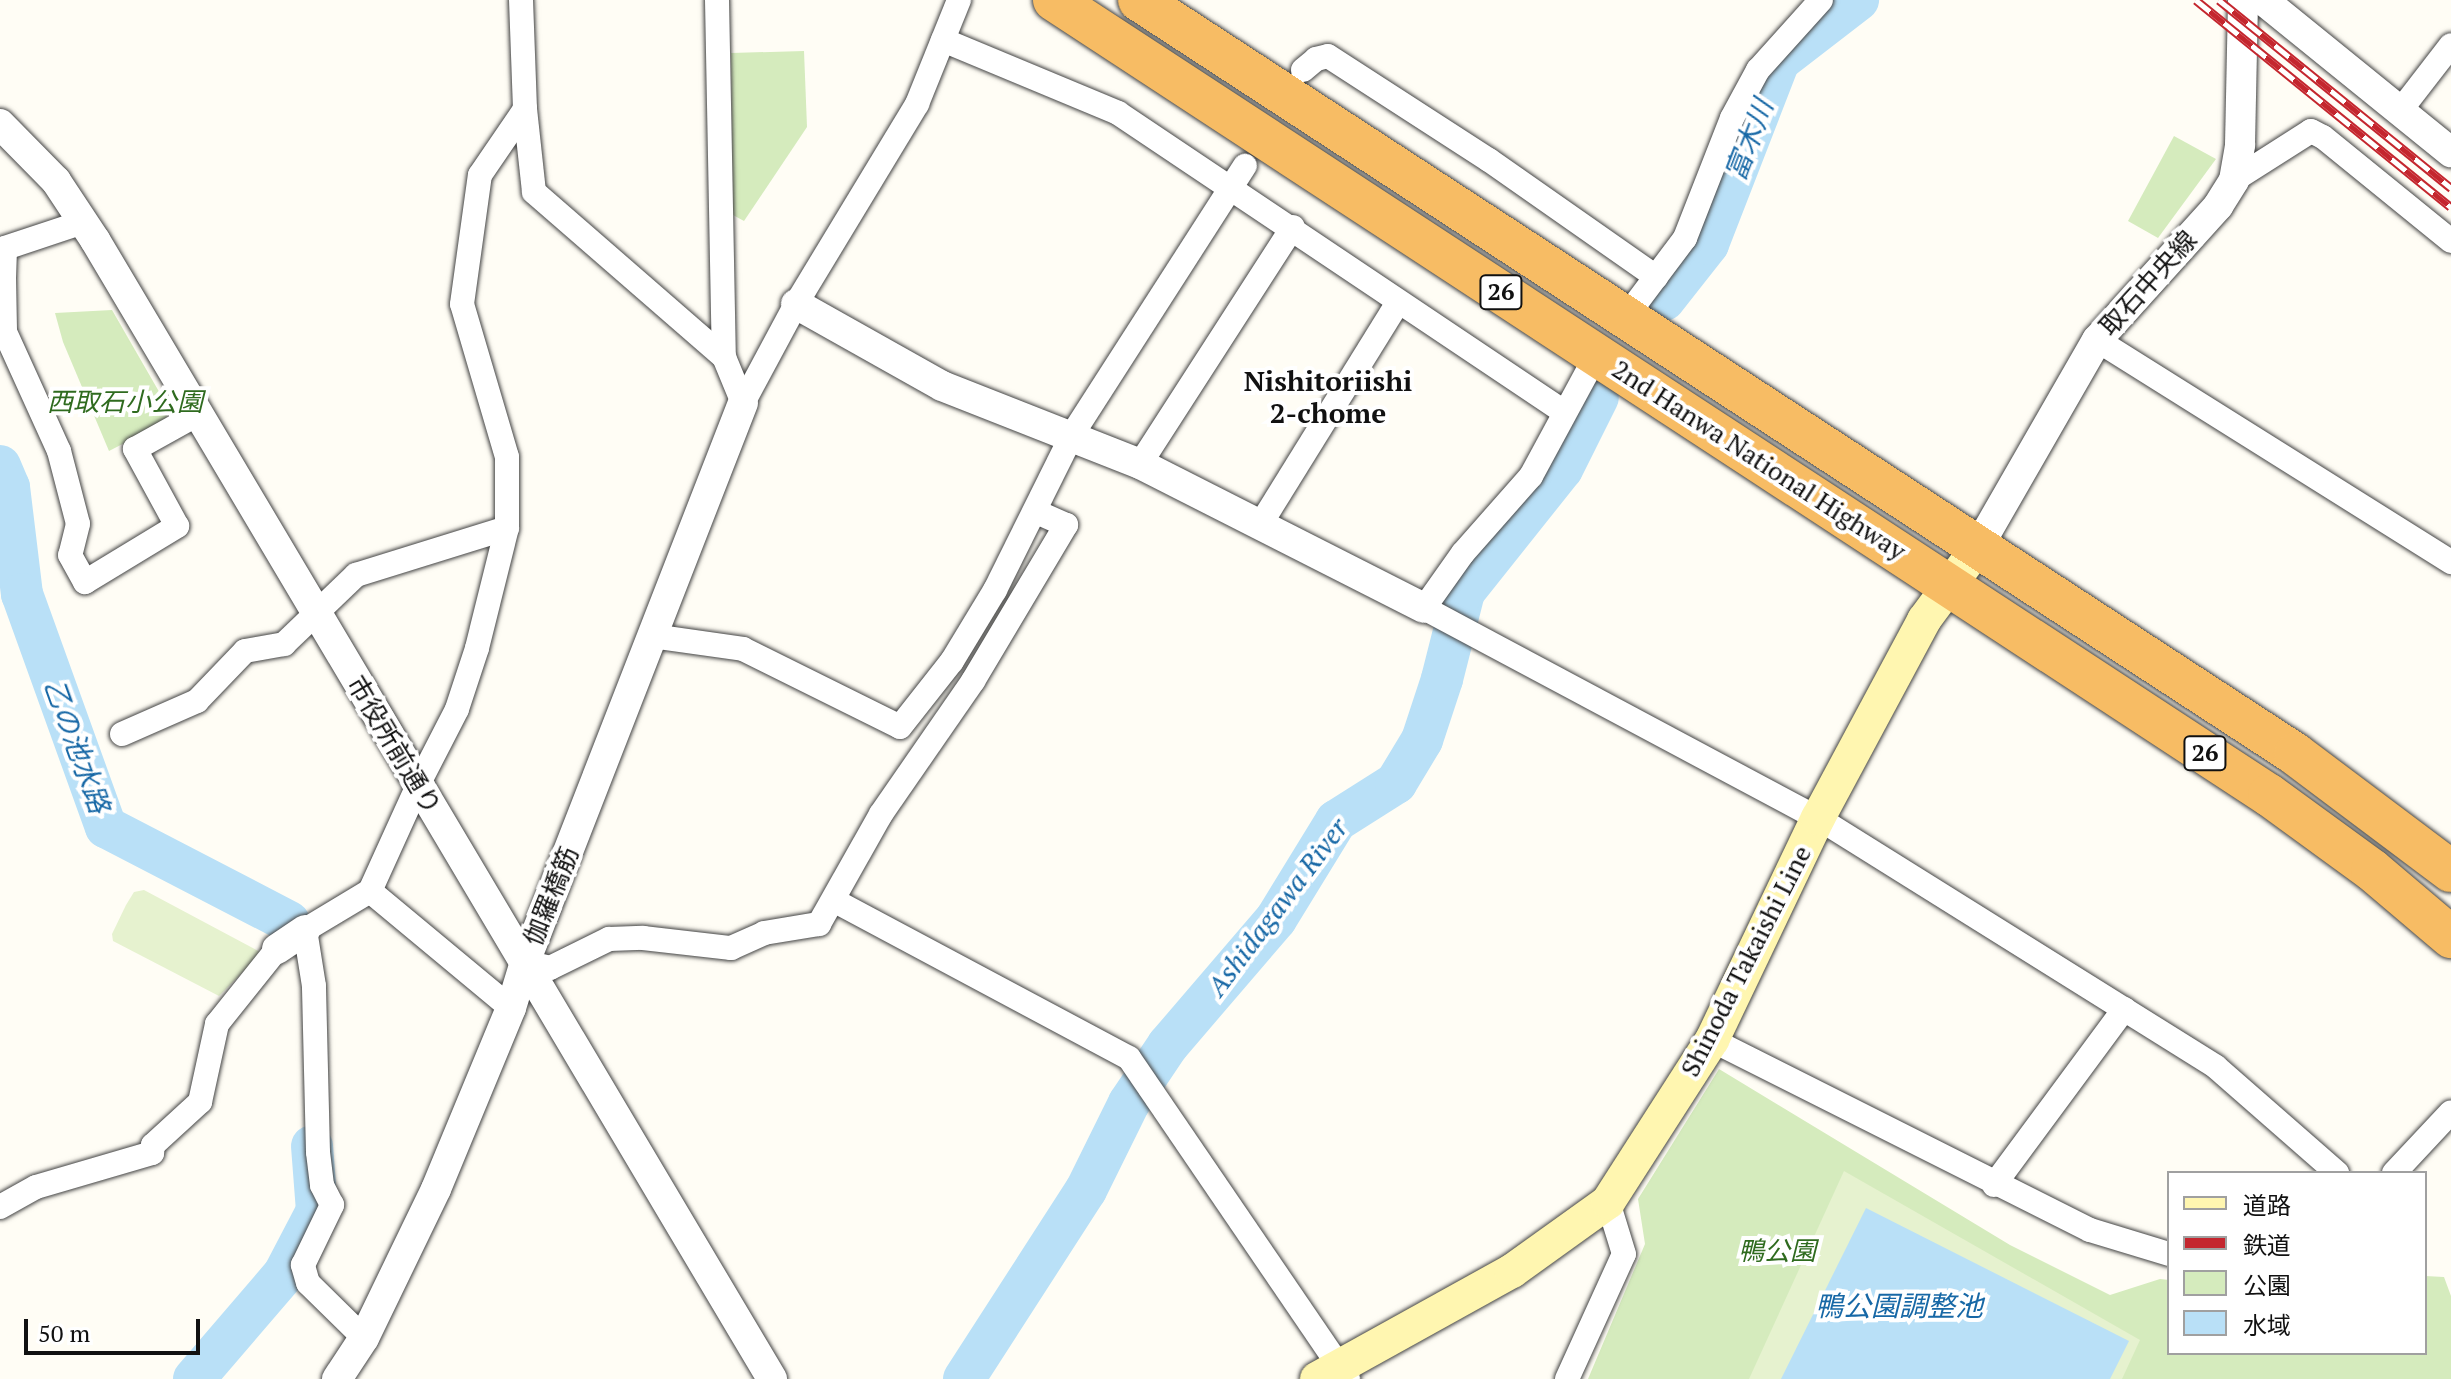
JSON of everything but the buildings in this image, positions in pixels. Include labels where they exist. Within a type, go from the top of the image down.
[{"type":"highway","name":"2nd Hanwa National Highway","points":[[1054,0],[2269,795],[2372,870],[2451,937]]},
{"type":"highway","name":"2nd Hanwa National Highway","points":[[1139,0],[2295,754],[2451,871]]},
{"type":"main road","name":"Shinoda Takaishi Line","points":[[1334,1375],[1512,1271],[1608,1202],[1712,1040],[1818,818],[1924,620],[1978,547]]},
{"type":"street","points":[[521,0],[525,109],[534,192],[724,357]]},
{"type":"street","points":[[717,0],[724,357],[743,403]]},
{"type":"street","points":[[743,403],[796,304],[917,104],[959,0]]},
{"type":"street","points":[[1625,318],[1685,238],[1732,118],[1758,70],[1821,0]]},
{"type":"street","name":"取石中央線","points":[[1978,547],[2097,340],[2143,285],[2218,206],[2234,180],[2240,145],[2243,0]]},
{"type":"street","points":[[2263,0],[2451,152]]},
{"type":"street","points":[[943,40],[1118,113],[1238,176],[1293,227],[1398,302],[1564,412]]},
{"type":"street","points":[[2400,111],[2451,45]]},
{"type":"street","points":[[1303,70],[1316,59],[1328,56],[1489,160],[1656,277]]},
{"type":"street","points":[[0,1207],[36,1187],[152,1153],[153,1145],[200,1102],[217,1024],[277,949],[370,891],[418,785],[457,709],[477,648],[507,528],[507,457],[462,304],[480,175],[525,109]]},
{"type":"street","name":"市役所前通り","points":[[0,124],[56,181],[83,222],[772,1379]]},
{"type":"street","points":[[2234,180],[2311,131],[2323,137],[2451,241]]},
{"type":"street","points":[[652,636],[743,649],[900,727],[952,661],[995,590],[1072,435],[1238,176]]},
{"type":"street","points":[[83,222],[5,248],[2,277],[5,332],[59,451],[78,524],[70,555],[85,582],[177,526],[135,449],[198,414]]},
{"type":"street","points":[[1140,464],[1293,227]]},
{"type":"street","points":[[1260,525],[1398,302]]},
{"type":"street","points":[[796,304],[966,398],[1072,435],[1140,464],[1444,619],[1818,818],[2216,1067],[2335,1171]]},
{"type":"street","points":[[2097,340],[2450,558]]},
{"type":"street","points":[[1444,619],[1463,553],[1531,476],[1597,354]]},
{"type":"street","name":"伽羅橋筋","points":[[337,1379],[364,1338],[436,1189],[511,1008],[525,962],[743,403]]},
{"type":"street","points":[[525,962],[550,968],[609,939],[643,938],[731,948],[764,933],[819,924],[835,901],[881,814],[973,681],[1066,525],[1035,511]]},
{"type":"street","points":[[122,734],[197,701],[245,651],[284,644],[356,575],[507,528]]},
{"type":"street","points":[[370,891],[511,1008]]},
{"type":"street","points":[[835,901],[1129,1058],[1334,1375]]},
{"type":"street","points":[[305,930],[314,986],[318,1152],[322,1185],[332,1205],[303,1265],[308,1283],[364,1338]]},
{"type":"street","points":[[1994,1185],[2124,1009]]},
{"type":"street","points":[[1712,1040],[1994,1185],[2090,1230],[2167,1253]]},
{"type":"street","points":[[2396,1171],[2451,1112]]},
{"type":"street","points":[[1567,1379],[1624,1254],[1608,1202]]},
{"type":"green space","points":[[804,51],[807,127],[744,221],[733,215],[731,53]]},
{"type":"green space","points":[[2174,136],[2216,159],[2158,238],[2128,221]]},
{"type":"green space","name":"西取石小公園","points":[[112,310],[169,409],[165,422],[109,451],[63,342],[55,313]]},
{"type":"green space","points":[[144,890],[262,953],[219,996],[113,941],[112,934],[126,905],[134,892]]},
{"type":"green space","name":"鴨公園","points":[[1719,1069],[2010,1245],[2110,1295],[2160,1279],[2167,1280],[2167,1355],[2427,1355],[2427,1276],[2444,1277],[2451,1296],[2451,1379],[1588,1379],[1645,1244],[1638,1199]]},
{"type":"green space","name":"鴨公園調整池","points":[[1844,1171],[2140,1340],[2122,1379],[1749,1379]]},
{"type":"water","name":"鴨公園調整池","points":[[1866,1208],[2129,1341],[2110,1379],[1781,1379]]},
{"type":"waterway","name":"富木川","points":[[1664,300],[1708,244],[1779,61],[1858,0]]},
{"type":"waterway","name":"Ashidagawa River","points":[[964,1379],[1086,1190],[1129,1103],[1168,1045],[1276,919],[1336,821],[1396,783],[1422,740],[1442,679],[1464,592],[1562,469],[1598,397]]},
{"type":"waterway","name":"乙の池水路","points":[[0,466],[9,487],[22,594],[106,827],[289,922]]},
{"type":"waterway","name":"乙の池水路","points":[[194,1379],[284,1274],[317,1211],[312,1146]]},
{"type":"railway","points":[[2196,0],[2451,207]]},
{"type":"railway","points":[[2219,0],[2451,188]]},
{"type":"district","name":"Nishitoriishi 2-chome","points":[[1328,397]]}]
